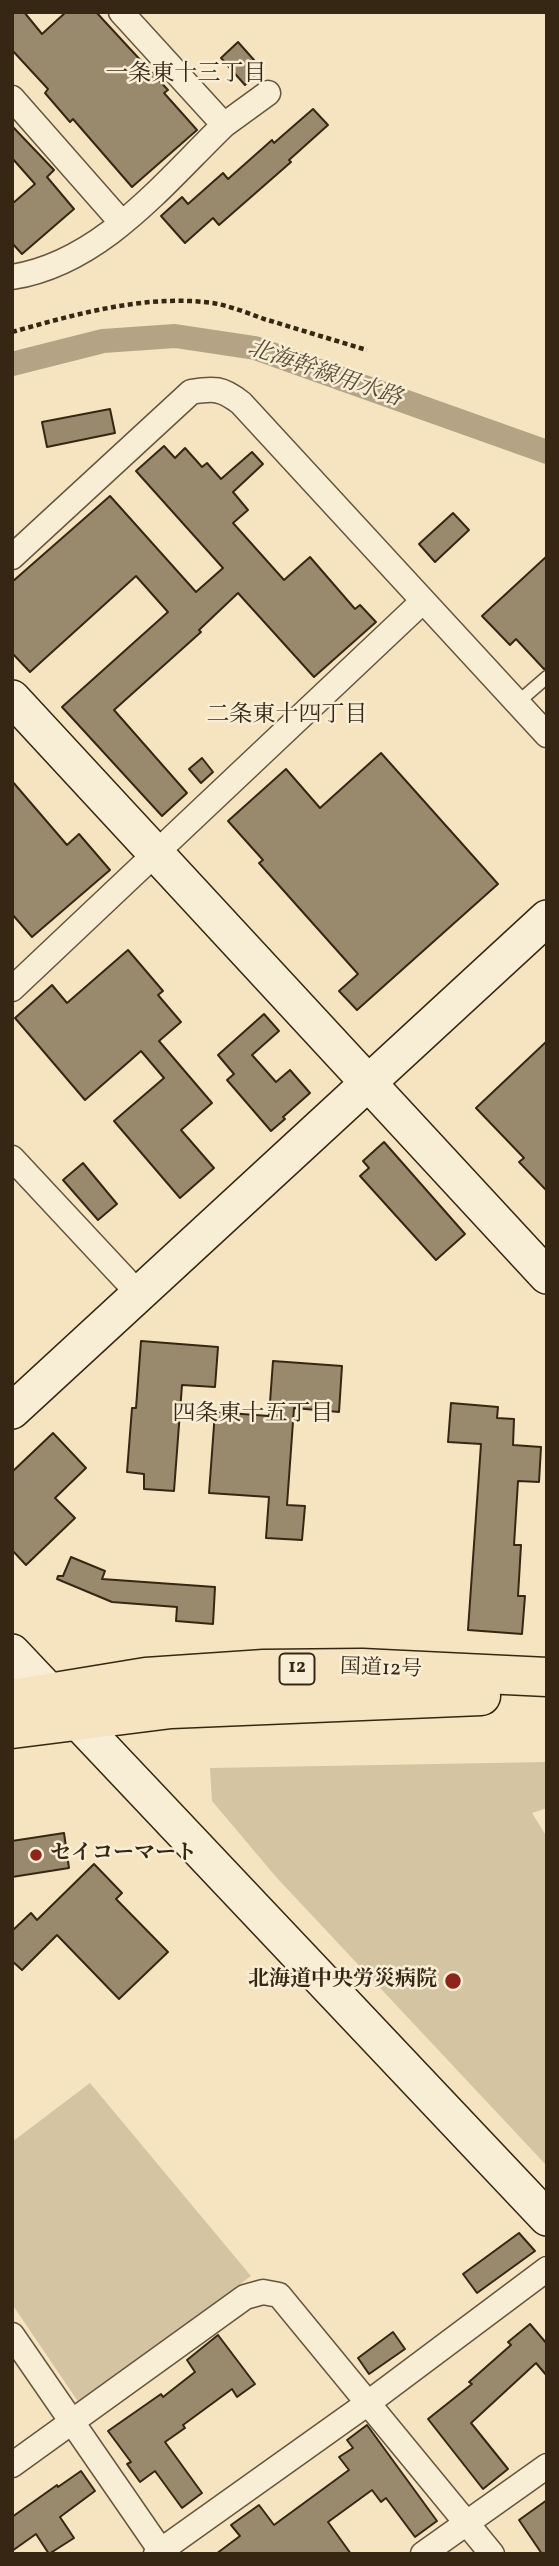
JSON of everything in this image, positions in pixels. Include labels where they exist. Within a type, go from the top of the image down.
[{"type":"highway","name":"国道12号","points":[[45,1704],[146,1677],[264,1669],[362,1668],[547,1677]]},
{"type":"highway","name":"国道12号","points":[[45,1704],[171,1709],[547,1692]]},
{"type":"highway","name":"12","points":[[12,1729],[45,1704]]},
{"type":"street","points":[[121,12],[224,125]]},
{"type":"street","points":[[12,277],[31,274],[89,248],[122,223],[224,125],[268,93]]},
{"type":"street","points":[[12,98],[122,223]]},
{"type":"street","points":[[12,557],[191,392],[227,392],[241,403],[547,735]]},
{"type":"street","points":[[12,989],[422,602]]},
{"type":"street","points":[[12,698],[547,1276]]},
{"type":"street","points":[[12,1411],[547,918]]},
{"type":"street","points":[[12,1158],[138,1293]]},
{"type":"street","points":[[12,1652],[45,1704],[547,2218]]},
{"type":"street","points":[[12,2335],[160,2553],[368,2403],[547,2269]]},
{"type":"street","points":[[12,2465],[245,2297],[262,2292],[279,2295],[492,2554]]},
{"type":"street","points":[[423,2554],[547,2466]]},
{"type":"lane","points":[[516,703],[547,677]]},
{"type":"path","points":[[12,332],[111,308],[156,301],[187,301],[215,303],[367,351]]},
{"type":"shaded area","name":"北海道中央労災病院","points":[[547,1762],[547,1808],[532,1813],[547,1837],[547,2166],[277,1878],[212,1801],[210,1768]]},
{"type":"shaded area","points":[[90,2083],[251,2276],[79,2403],[12,2304],[12,2142]]},
{"type":"building","points":[[12,12],[24,12],[42,34],[66,12],[96,12],[168,90],[164,93],[197,130],[132,187],[73,119],[70,122],[45,93],[48,89],[12,50]]},
{"type":"building","points":[[238,42],[262,69],[245,85],[221,58]]},
{"type":"building","points":[[313,109],[328,125],[289,160],[291,162],[219,225],[213,218],[185,243],[161,216],[182,197],[188,204],[223,173],[228,179],[272,140],[274,143]]},
{"type":"building","points":[[12,126],[54,170],[47,177],[74,209],[22,254],[12,243],[12,204],[35,184],[12,158]]},
{"type":"building","points":[[110,409],[115,433],[47,447],[42,422]]},
{"type":"building","points":[[164,446],[175,458],[185,448],[202,467],[207,463],[221,479],[252,452],[263,464],[233,492],[248,510],[233,523],[284,580],[310,557],[355,609],[360,605],[376,622],[314,677],[238,593],[199,630],[201,632],[114,710],[187,793],[162,816],[62,707],[168,612],[136,576],[30,672],[12,653],[12,582],[110,496],[196,592],[223,568],[136,471]]},
{"type":"building","points":[[453,513],[469,530],[435,562],[419,544]]},
{"type":"building","points":[[547,556],[547,668],[544,669],[516,639],[510,645],[482,616]]},
{"type":"building","points":[[381,753],[498,884],[357,1010],[339,991],[358,974],[259,863],[263,860],[228,821],[286,769],[320,808]]},
{"type":"building","points":[[202,758],[213,772],[201,783],[189,769]]},
{"type":"building","points":[[12,781],[67,845],[79,834],[110,870],[32,937],[12,914]]},
{"type":"building","points":[[128,950],[163,991],[158,995],[181,1022],[159,1041],[212,1103],[181,1130],[214,1168],[180,1198],[114,1121],[164,1078],[141,1051],[85,1100],[15,1018],[52,985],[67,1003]]},
{"type":"building","points":[[264,1014],[279,1031],[252,1055],[276,1082],[290,1070],[310,1093],[271,1131],[227,1080],[234,1074],[218,1055]]},
{"type":"building","points":[[547,1041],[547,1191],[519,1162],[524,1158],[476,1108]]},
{"type":"building","points":[[384,1142],[465,1234],[436,1260],[360,1176],[369,1168],[363,1161]]},
{"type":"building","points":[[83,1163],[117,1204],[98,1220],[63,1180]]},
{"type":"building","points":[[141,1341],[218,1347],[215,1387],[182,1385],[174,1491],[144,1489],[144,1474],[127,1472],[132,1408],[136,1408]]},
{"type":"building","points":[[273,1361],[342,1366],[339,1412],[294,1408],[287,1505],[305,1506],[302,1540],[266,1538],[269,1497],[209,1493],[215,1412],[269,1416]]},
{"type":"building","points":[[451,1403],[498,1407],[497,1418],[514,1419],[513,1445],[541,1447],[539,1482],[518,1481],[514,1545],[521,1545],[518,1596],[525,1596],[522,1634],[468,1630],[481,1444],[448,1442]]},
{"type":"building","points":[[53,1433],[86,1468],[55,1498],[75,1518],[26,1565],[12,1550],[12,1472]]},
{"type":"building","points":[[71,1557],[105,1571],[102,1579],[215,1587],[213,1624],[176,1621],[177,1607],[112,1602],[57,1579],[58,1576],[63,1576]]},
{"type":"building","points":[[64,1833],[69,1868],[12,1877],[12,1841]]},
{"type":"building","points":[[94,1864],[122,1893],[116,1899],[168,1952],[119,1999],[57,1935],[22,1970],[12,1961],[12,1931],[31,1913],[37,1920]]},
{"type":"building","points":[[519,2233],[535,2251],[477,2293],[463,2274]]},
{"type":"building","points":[[530,2324],[547,2344],[547,2376],[536,2363],[471,2423],[508,2469],[483,2489],[428,2419],[472,2384],[469,2382],[511,2345],[508,2342]]},
{"type":"building","points":[[393,2332],[405,2349],[369,2374],[358,2358]]},
{"type":"building","points":[[218,2335],[255,2384],[237,2397],[232,2389],[183,2425],[185,2428],[165,2442],[202,2493],[182,2508],[155,2471],[140,2482],[127,2464],[131,2462],[108,2431],[161,2394],[163,2397],[195,2372],[187,2360]]},
{"type":"building","points":[[367,2425],[437,2521],[415,2537],[386,2498],[381,2502],[372,2490],[328,2522],[351,2554],[216,2554],[240,2536],[231,2525],[259,2505],[274,2525],[349,2470],[339,2457],[353,2448],[347,2440]]},
{"type":"building","points":[[81,2471],[95,2491],[60,2517],[74,2538],[49,2554],[36,2534],[12,2551],[12,2517]]},
{"type":"building","points":[[547,2500],[547,2554],[542,2554],[519,2520]]},
{"type":"waterway","name":"北海幹線用水路","points":[[12,364],[103,341],[175,336],[255,348],[547,452]]},
{"type":"place","name":"セイコーマート","points":[[36,1855]]},
{"type":"place","name":"北海道中央労災病院","points":[[453,1981]]},
{"type":"district","name":"一条東十三丁目","points":[[186,76]]},
{"type":"district","name":"二条東十四丁目","points":[[287,717]]},
{"type":"district","name":"四条東十五丁目","points":[[253,1416]]}]
